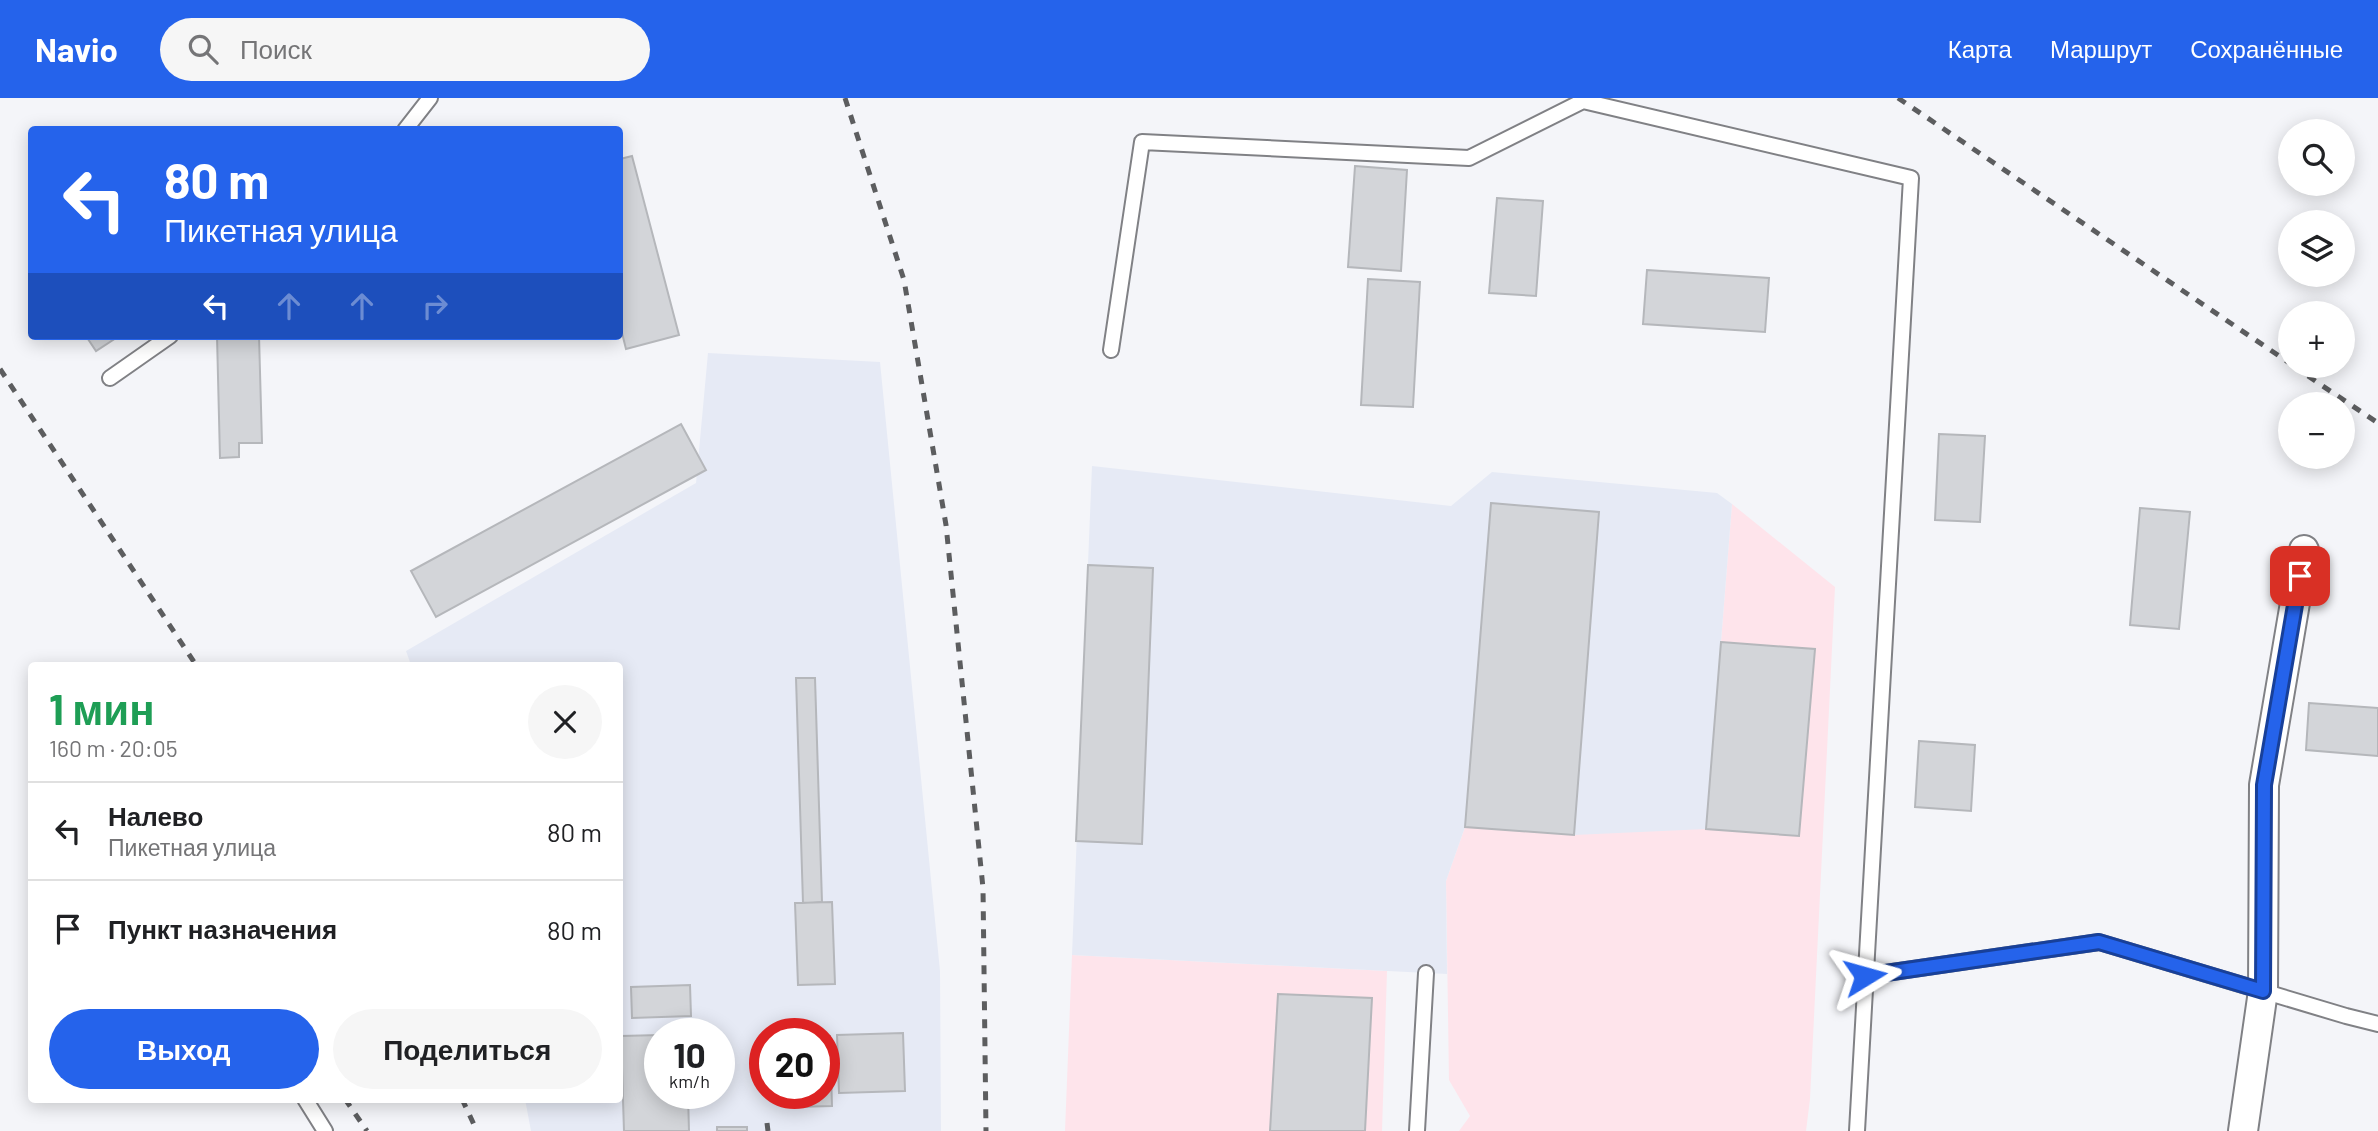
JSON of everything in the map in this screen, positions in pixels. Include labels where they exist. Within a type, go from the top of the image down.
[{"type":"street","points":[[2243,1131],[2263,991],[2264,785],[2304,550]]},
{"type":"lane","points":[[408,126],[430,98]]},
{"type":"lane","points":[[1111,350],[1142,142],[1469,158],[1583,101],[1911,178],[1857,1131]]},
{"type":"lane","points":[[110,378],[164,340]]},
{"type":"lane","points":[[1865,976],[2099,942],[2378,1024]]},
{"type":"lane","points":[[1417,1131],[1426,973]]},
{"type":"lane","points":[[308,1103],[325,1131]]},
{"type":"shaded area","points":[[708,353],[880,362],[940,971],[941,1131],[531,1131],[526,1103],[623,1103],[623,662],[410,662],[406,651],[696,483]]},
{"type":"shaded area","points":[[1092,466],[1451,506],[1492,472],[1717,493],[1732,504],[1706,829],[1574,835],[1465,827],[1446,881],[1447,974],[1072,955]]},
{"type":"shaded area","points":[[1732,504],[1835,587],[1810,1099],[1806,1131],[1459,1131],[1470,1116],[1449,1080],[1446,881],[1465,827],[1706,829]]},
{"type":"shaded area","points":[[1072,955],[1387,971],[1382,1131],[1065,1131]]},
{"type":"building","points":[[632,156],[679,335],[626,349],[623,337],[623,158]]},
{"type":"building","points":[[1355,166],[1407,170],[1401,271],[1348,267]]},
{"type":"building","points":[[1497,198],[1543,201],[1536,296],[1489,293]]},
{"type":"building","points":[[1647,270],[1769,278],[1765,332],[1643,324]]},
{"type":"building","points":[[1368,279],[1420,282],[1413,407],[1361,405]]},
{"type":"building","points":[[89,340],[113,340],[96,351]]},
{"type":"building","points":[[217,340],[259,340],[262,443],[239,443],[239,457],[220,458]]},
{"type":"building","points":[[681,424],[706,470],[436,617],[411,571]]},
{"type":"building","points":[[1939,434],[1985,436],[1980,522],[1935,520]]},
{"type":"building","points":[[1491,503],[1599,512],[1574,835],[1465,827]]},
{"type":"building","points":[[2140,508],[2190,512],[2179,629],[2130,625]]},
{"type":"building","points":[[1088,565],[1153,568],[1142,844],[1076,841]]},
{"type":"building","points":[[1721,642],[1815,649],[1799,836],[1706,829]]},
{"type":"building","points":[[796,678],[815,678],[822,902],[803,903]]},
{"type":"building","points":[[2309,703],[2378,708],[2378,756],[2306,750]]},
{"type":"building","points":[[1919,741],[1975,745],[1971,811],[1915,807]]},
{"type":"building","points":[[832,902],[835,984],[798,985],[795,903]]},
{"type":"building","points":[[690,985],[691,1016],[632,1018],[631,987]]},
{"type":"building","points":[[1278,994],[1372,998],[1365,1131],[1270,1131]]},
{"type":"building","points":[[903,1033],[905,1091],[840,1093],[840,1035]]},
{"type":"building","points":[[644,1035],[644,1109],[688,1109],[689,1131],[624,1131],[623,1036]]},
{"type":"building","points":[[717,1127],[747,1127],[747,1131],[717,1131]]},
{"type":"railway","points":[[845,98],[904,280],[946,525],[983,888],[986,1131]]},
{"type":"railway","points":[[1898,98],[2278,355]]},
{"type":"railway","points":[[0,369],[194,662]]},
{"type":"railway","points":[[2311,378],[2378,423]]},
{"type":"railway","points":[[348,1103],[367,1131]]},
{"type":"railway","points":[[464,1103],[477,1131]]},
{"type":"railway","points":[[767,1123],[768,1131]]},
{"type":"route","points":[[1865,976],[2099,942],[2263,991],[2264,785],[2300,576]]}]
